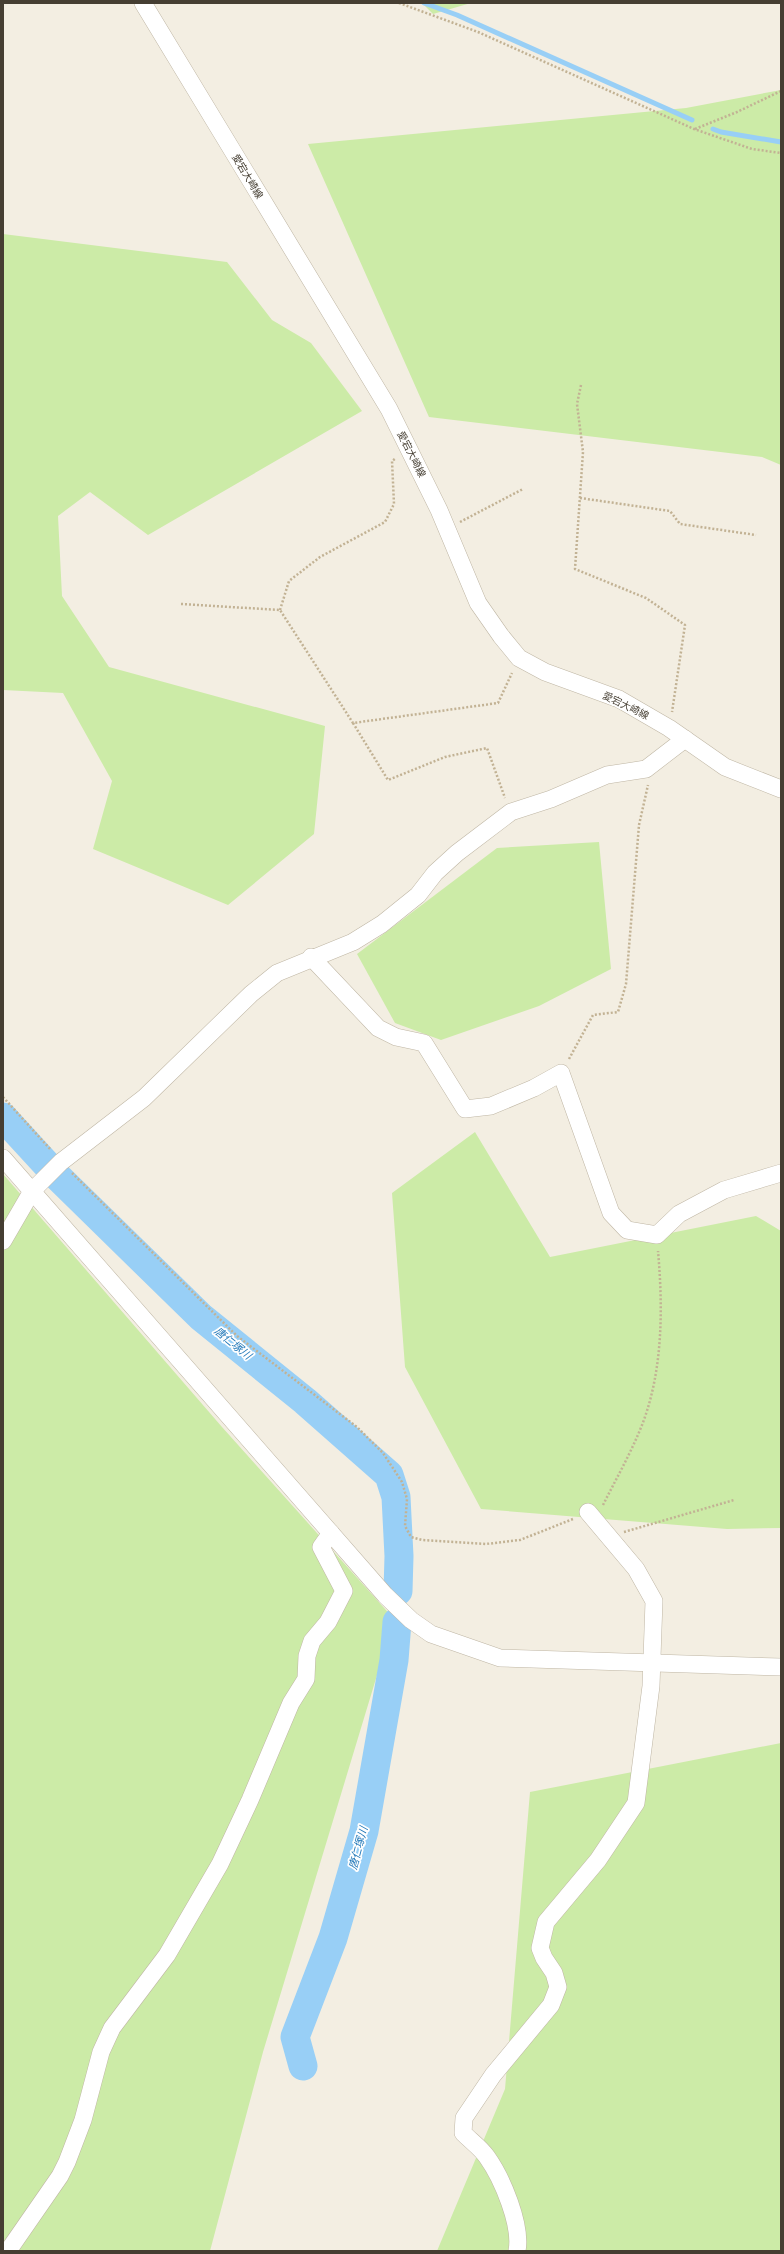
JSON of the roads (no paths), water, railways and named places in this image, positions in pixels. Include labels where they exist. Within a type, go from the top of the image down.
[{"type":"street","name":"愛宕大崎線","points":[[143,3],[389,409],[411,451],[447,529],[478,603],[519,658],[545,672],[619,699],[669,728],[726,767],[781,790]]},
{"type":"street","points":[[3,1241],[32,1191],[62,1162],[144,1098],[277,972],[353,942],[382,924],[418,895],[435,873],[457,853],[510,812],[551,799],[607,775],[646,769],[685,739]]},
{"type":"street","points":[[311,958],[378,1028],[396,1037],[424,1043],[465,1109],[491,1106],[534,1088],[561,1072],[611,1213],[627,1230],[656,1235],[679,1214],[724,1190],[781,1173]]},
{"type":"street","points":[[3,1158],[385,1595],[411,1620],[431,1634],[500,1658],[781,1667]]},
{"type":"street","points":[[517,2251],[514,2218],[504,2186],[487,2157],[463,2133],[464,2118],[493,2075],[551,2005],[556,1996],[558,1987],[554,1973],[544,1958],[540,1948],[546,1922],[598,1860],[632,1812],[636,1803],[647,1726],[653,1663],[654,1601],[636,1569],[588,1512]]},
{"type":"street","points":[[8,2251],[60,2176],[83,2120],[101,2052],[112,2028],[167,1955],[220,1864],[250,1800],[291,1703],[306,1679],[307,1656],[312,1641],[328,1622],[344,1591],[321,1547],[331,1533]]},
{"type":"waterway","points":[[424,3],[457,15],[692,120]]},
{"type":"waterway","points":[[713,129],[721,132],[781,142]]},
{"type":"waterway","name":"唐仁塚川","points":[[3,1117],[59,1178],[201,1317],[305,1401],[389,1475],[396,1497],[399,1556],[398,1591]]},
{"type":"waterway","name":"唐仁塚川","points":[[303,2066],[295,2037],[333,1938],[364,1831],[394,1660],[397,1622]]}]
